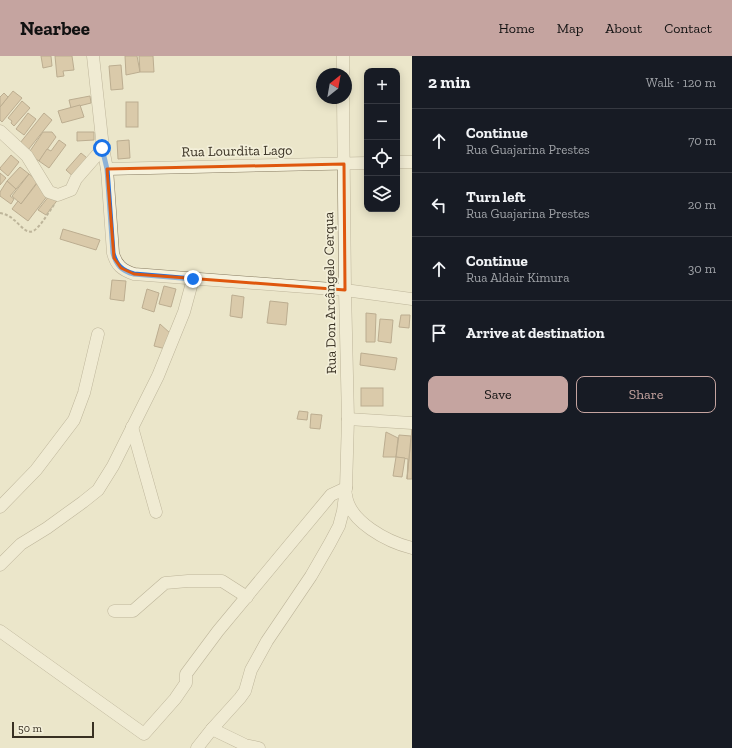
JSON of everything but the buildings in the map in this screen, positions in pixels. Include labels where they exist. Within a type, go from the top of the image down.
[{"type":"street","points":[[93,56],[102,148],[107,169],[114,258],[118,265],[125,271],[134,274],[345,290],[412,299]]},
{"type":"street","points":[[343,56],[343,68]]},
{"type":"street","name":"Rua Don Arcângelo Cerqua","points":[[343,104],[348,419],[346,488]]},
{"type":"street","points":[[0,131],[27,156],[49,192],[58,195],[71,190],[76,179],[92,162],[102,148]]},
{"type":"street","points":[[400,162],[412,162]]},
{"type":"street","name":"Rua Lourdita Lago","points":[[107,169],[364,163]]},
{"type":"street","points":[[0,565],[21,544],[47,528],[98,490],[113,466],[158,376],[184,312],[193,279]]},
{"type":"street","points":[[0,507],[36,470],[74,420],[84,393],[98,334]]},
{"type":"street","points":[[348,419],[412,423]]},
{"type":"street","points":[[132,426],[156,512]]},
{"type":"street","points":[[346,488],[347,502],[359,519],[370,529],[397,543],[412,548]]},
{"type":"street","points":[[0,631],[144,734],[175,699],[186,683],[186,674],[218,631],[331,495],[346,488]]},
{"type":"street","points":[[196,748],[245,691],[251,670],[267,641],[311,576],[339,526],[343,511],[346,488]]},
{"type":"street","points":[[114,611],[133,611],[165,583],[222,581],[247,597]]},
{"type":"street","points":[[212,729],[245,745],[259,748]]},
{"type":"path","points":[[0,213],[14,219],[23,229],[28,232],[33,231],[41,223],[61,194]]},
{"type":"highlighted area","points":[[344,164],[345,290],[134,274],[121,268],[114,258],[107,169]]},
{"type":"route","points":[[102,148],[107,169],[113,253],[118,265],[125,271],[134,274],[193,279]]}]
